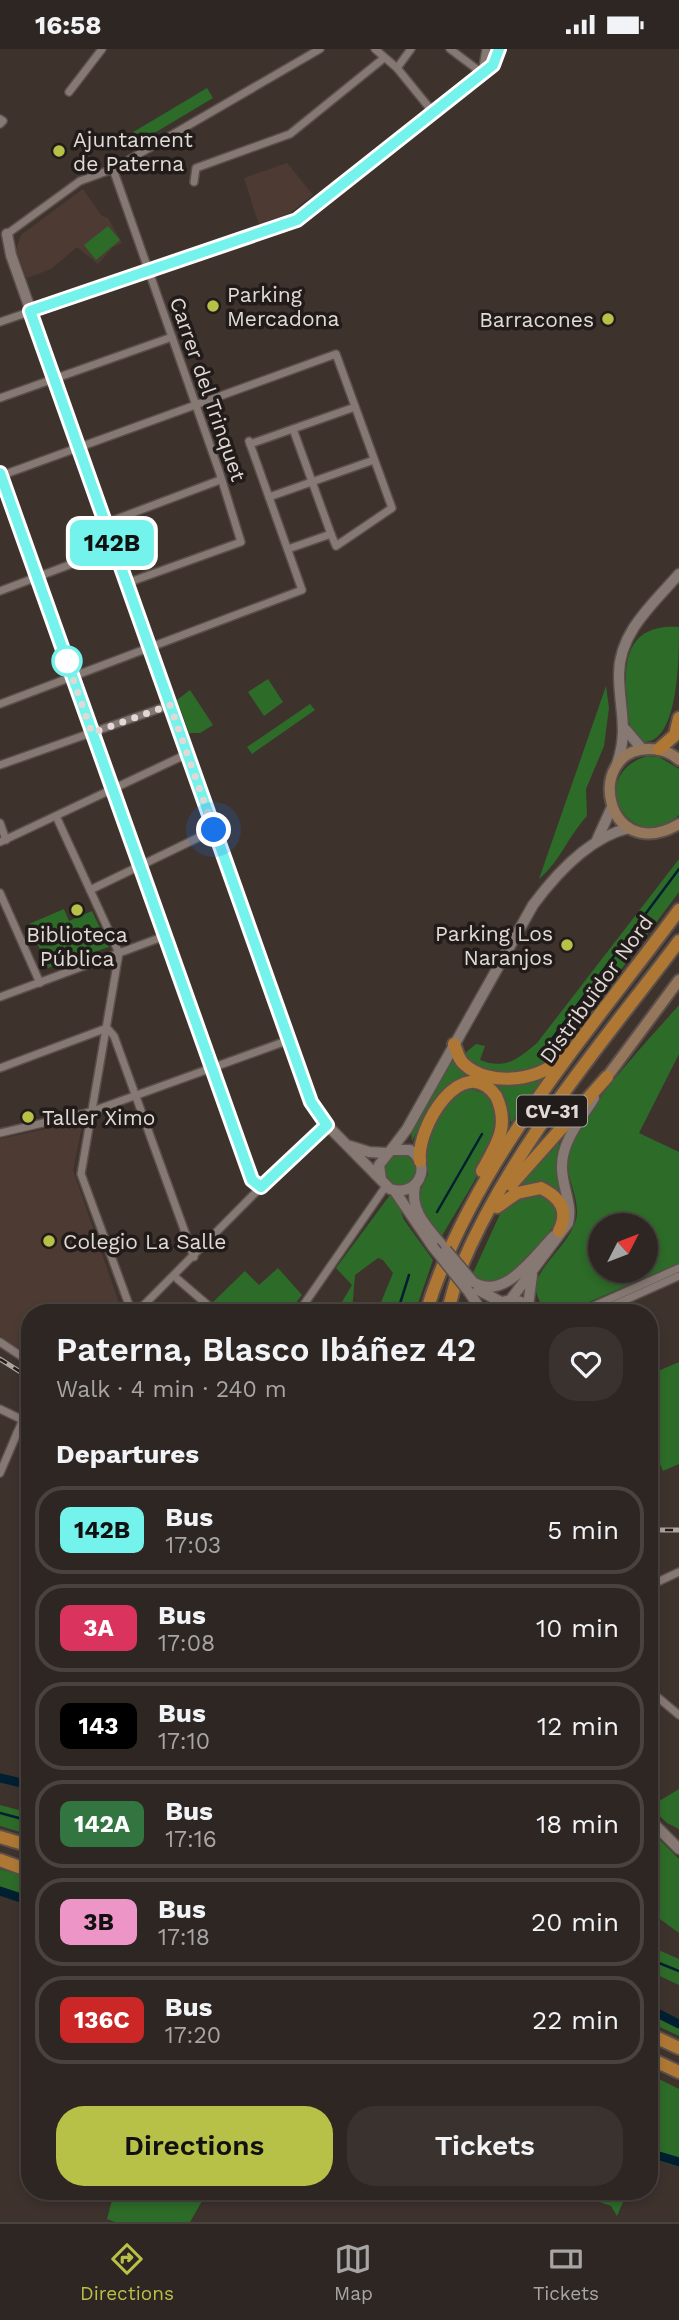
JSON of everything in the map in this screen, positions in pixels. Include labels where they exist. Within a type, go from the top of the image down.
[{"type":"highway","points":[[659,749],[674,735],[679,718]]},
{"type":"highway","name":"Distribuïdor Nord","points":[[430,1304],[456,1236],[511,1137],[679,910]]},
{"type":"highway","name":"Distribuïdor Nord","points":[[450,1304],[460,1270],[483,1219],[528,1144],[679,941]]},
{"type":"highway","points":[[454,1044],[464,1064],[481,1073],[519,1078],[541,1074],[558,1062],[586,1025],[602,1014]]},
{"type":"highway","points":[[452,1296],[467,1274],[497,1207],[515,1179],[607,1077]]},
{"type":"highway","points":[[420,1161],[421,1136],[453,1088],[470,1083],[492,1090],[503,1110],[502,1134],[464,1205],[456,1236]]},
{"type":"highway","points":[[497,1207],[517,1193],[541,1188],[561,1203],[564,1213],[559,1231]]},
{"type":"highway","points":[[0,1837],[21,1843]]},
{"type":"highway","points":[[0,1859],[21,1865]]},
{"type":"highway","points":[[658,2038],[679,2049]]},
{"type":"highway","points":[[658,2062],[679,2072]]},
{"type":"main road","points":[[679,760],[659,749],[642,749],[617,764],[608,786],[611,809],[629,828],[646,834],[664,832],[679,824]]},
{"type":"main road","points":[[607,1077],[679,980]]},
{"type":"street","points":[[69,92],[102,49]]},
{"type":"street","points":[[320,49],[113,169],[80,181],[7,234],[11,255],[30,311],[311,1102],[327,1125],[387,1185],[471,1287],[515,1304]]},
{"type":"street","points":[[375,49],[397,68],[432,111]]},
{"type":"street","points":[[397,68],[411,49]]},
{"type":"street","points":[[450,49],[482,73]]},
{"type":"street","points":[[482,73],[486,49]]},
{"type":"street","points":[[0,322],[297,220],[493,65],[499,49]]},
{"type":"street","points":[[194,182],[196,168],[276,140],[299,128],[384,58]]},
{"type":"street","name":"Carrer del Trinquet","points":[[113,169],[197,406],[241,542],[127,583]]},
{"type":"street","points":[[0,398],[172,337]]},
{"type":"street","points":[[261,1187],[252,1180],[0,474],[79,449],[337,355],[392,508],[337,546],[293,429]]},
{"type":"street","points":[[0,704],[303,590],[249,443],[355,407]]},
{"type":"street","points":[[269,497],[374,460]]},
{"type":"street","points":[[106,523],[220,480]]},
{"type":"street","points":[[288,549],[331,534]]},
{"type":"street","points":[[0,591],[114,548]]},
{"type":"street","points":[[617,764],[625,729],[619,675],[623,652],[633,627],[679,574]]},
{"type":"street","points":[[0,765],[170,705]]},
{"type":"street","points":[[625,729],[642,749]]},
{"type":"street","points":[[0,823],[3,841],[187,754]]},
{"type":"street","points":[[597,840],[611,809]]},
{"type":"street","points":[[56,816],[119,953],[81,1174],[131,1304]]},
{"type":"street","points":[[415,1186],[401,1191],[387,1185],[379,1165],[407,1129],[533,905],[552,882],[597,840],[629,828]]},
{"type":"street","points":[[90,890],[214,830]]},
{"type":"street","points":[[0,893],[40,983]]},
{"type":"street","points":[[0,997],[165,936]]},
{"type":"street","points":[[0,1068],[107,1028]]},
{"type":"street","points":[[107,1028],[114,1036],[194,1257]]},
{"type":"street","points":[[0,1133],[90,1112],[289,1040]]},
{"type":"street","points":[[502,1304],[533,1275],[570,1216],[561,1169],[563,1152],[607,1077]]},
{"type":"street","points":[[144,1304],[327,1125]]},
{"type":"street","points":[[407,1129],[410,1150],[420,1161],[422,1174],[415,1186],[413,1203],[416,1212],[435,1243],[446,1249],[479,1304]]},
{"type":"street","points":[[346,1145],[369,1152],[410,1150]]},
{"type":"street","points":[[304,1304],[387,1185]]},
{"type":"street","points":[[552,1247],[559,1231]]},
{"type":"street","points":[[471,1287],[501,1286],[559,1231]]},
{"type":"street","points":[[598,1304],[679,1268]]},
{"type":"street","points":[[531,1304],[533,1275]]},
{"type":"street","points":[[174,1276],[207,1304]]},
{"type":"street","points":[[616,1304],[679,1276]]},
{"type":"street","points":[[0,1342],[21,1356]]},
{"type":"street","points":[[0,1409],[21,1419]]},
{"type":"street","points":[[0,1473],[21,1424]]},
{"type":"street","points":[[17,1433],[21,1432]]},
{"type":"street","points":[[658,1582],[679,1572]]},
{"type":"street","points":[[658,1698],[679,1715]]},
{"type":"street","points":[[658,1828],[679,1849]]},
{"type":"street","points":[[663,1833],[679,1833]]},
{"type":"shaded area","points":[[287,163],[313,195],[286,216],[259,225],[244,178]]},
{"type":"shaded area","points":[[83,189],[101,215],[108,218],[122,243],[113,247],[98,264],[77,247],[51,269],[27,278],[16,250],[21,235]]},
{"type":"shaded area","name":"Colegio La Salle","points":[[83,1121],[73,1170],[119,1304],[21,1304],[21,1349],[0,1336],[0,1139]]},
{"type":"green space","points":[[207,88],[213,98],[136,144],[130,134]]},
{"type":"green space","points":[[108,226],[120,240],[96,260],[84,245]]},
{"type":"green space","points":[[663,627],[679,627],[677,678],[670,715],[663,730],[654,739],[642,742],[633,733],[628,716],[626,682],[629,656],[633,645],[650,631]]},
{"type":"green space","points":[[268,679],[283,702],[264,716],[248,692]]},
{"type":"green space","points":[[606,686],[609,708],[604,746],[586,789],[587,816],[539,879]]},
{"type":"green space","points":[[190,690],[213,725],[200,733],[189,733],[177,700]]},
{"type":"green space","points":[[310,704],[315,710],[252,754],[247,747]]},
{"type":"green space","points":[[647,756],[659,757],[679,769],[679,815],[661,826],[645,827],[631,821],[621,809],[616,795],[618,780],[628,766]]},
{"type":"green space","points":[[679,859],[679,892],[555,1058],[534,1068],[506,1072],[479,1068],[470,1062],[465,1053],[476,1044],[485,1046],[480,1060],[497,1064],[517,1058],[537,1043]]},
{"type":"green space","points":[[64,909],[69,921],[92,911],[109,947],[48,968],[29,924]]},
{"type":"green space","points":[[679,1005],[679,1054],[639,1133],[679,1152],[679,1263],[658,1272],[658,1213],[588,1213],[588,1283],[633,1283],[584,1304],[542,1304],[535,1286],[538,1278],[571,1232],[577,1215],[567,1164],[568,1155],[584,1120]]},
{"type":"green space","points":[[453,1058],[473,1074],[546,1076],[511,1123],[501,1093],[491,1085],[475,1079],[428,1111],[412,1141],[411,1130]]},
{"type":"green space","points":[[467,1089],[488,1097],[497,1116],[497,1132],[481,1170],[441,1238],[418,1204],[419,1193],[428,1175],[424,1137],[453,1095]]},
{"type":"green space","points":[[560,1139],[556,1168],[563,1198],[537,1185],[523,1186],[508,1193]]},
{"type":"green space","points":[[401,1154],[412,1159],[417,1170],[412,1181],[401,1186],[390,1181],[385,1170],[390,1159]]},
{"type":"green space","points":[[538,1194],[550,1200],[556,1208],[557,1216],[549,1233],[506,1278],[488,1284],[474,1278],[473,1273],[500,1214],[517,1198]]},
{"type":"green space","points":[[390,1195],[396,1199],[404,1220],[433,1260],[418,1304],[380,1304],[393,1273],[383,1260],[378,1258],[355,1275],[353,1304],[341,1304],[352,1285],[336,1268]]},
{"type":"green space","points":[[278,1268],[302,1295],[295,1304],[213,1302],[245,1271],[259,1285]]},
{"type":"green space","points":[[679,1362],[679,1464],[663,1471],[658,1460],[658,1371]]},
{"type":"green space","points":[[679,1789],[679,1829],[658,1814],[658,1797],[661,1800]]},
{"type":"green space","points":[[0,1805],[21,1811],[21,1832],[0,1826]]},
{"type":"green space","points":[[658,1838],[679,1859],[679,1933],[658,1918]]},
{"type":"green space","points":[[0,1869],[21,1875],[21,1900],[0,1894]]},
{"type":"green space","points":[[658,1950],[679,1959],[679,1985],[658,1975]]},
{"type":"green space","points":[[658,2009],[679,2019],[679,2036],[658,2026]]},
{"type":"green space","points":[[658,2078],[679,2089],[679,2167],[658,2161]]},
{"type":"green space","points":[[112,2200],[203,2200],[190,2222],[115,2222],[107,2219]]},
{"type":"green space","points":[[593,2200],[627,2200],[623,2202],[617,2216],[611,2206]]},
{"type":"waterway","points":[[540,1055],[679,869]]},
{"type":"waterway","points":[[437,1212],[482,1134]]},
{"type":"waterway","points":[[400,1304],[409,1275]]},
{"type":"waterway","points":[[0,1778],[21,1783]]},
{"type":"waterway","points":[[0,1813],[21,1819]]},
{"type":"waterway","points":[[0,1891],[21,1898]]},
{"type":"waterway","points":[[658,1963],[679,1971]]},
{"type":"waterway","points":[[658,2014],[679,2024]]},
{"type":"waterway","points":[[658,2156],[679,2162]]},
{"type":"railway","points":[[0,1359],[21,1372]]},
{"type":"railway","points":[[658,1530],[679,1530]]},
{"type":"bus line","name":"142B","points":[[0,473],[252,1180],[261,1187],[327,1125],[311,1102],[30,311],[297,220],[493,65],[499,49]]},
{"type":"place","name":"Ajuntament de Paterna","points":[[59,151]]},
{"type":"place","name":"Parking Mercadona","points":[[213,306]]},
{"type":"place","name":"Barracones","points":[[608,319]]},
{"type":"place","name":"Biblioteca Pública","points":[[77,910]]},
{"type":"place","name":"Parking Los Naranjos","points":[[567,945]]},
{"type":"place","name":"Taller Ximo","points":[[28,1117]]},
{"type":"place","name":"Colegio La Salle","points":[[49,1241]]},
{"type":"route","points":[[67,661],[64,653],[92,733],[170,705],[214,830]]}]
